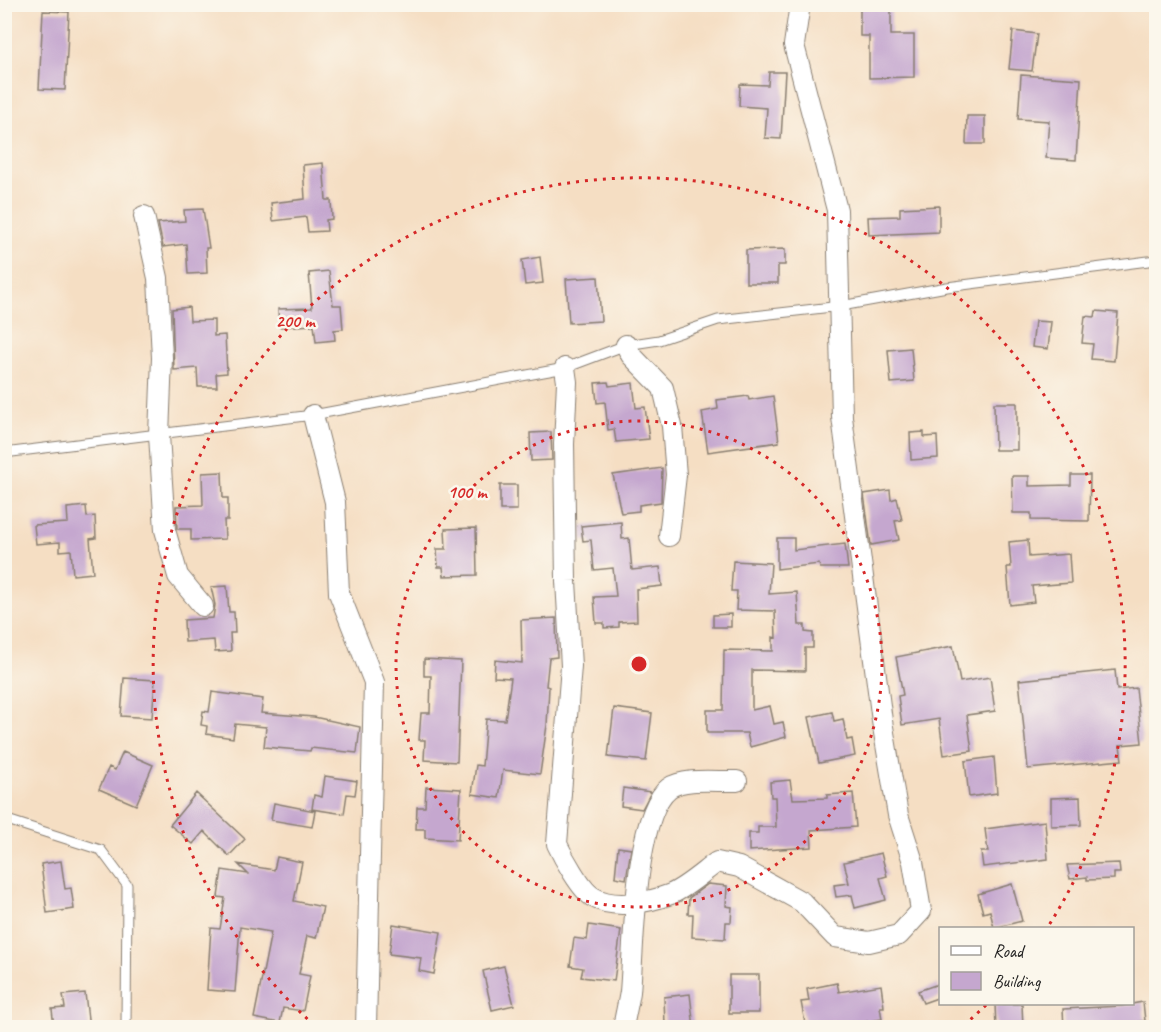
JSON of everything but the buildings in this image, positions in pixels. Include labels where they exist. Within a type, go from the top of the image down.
[{"type":"street","points":[[565,368],[567,382],[564,444],[566,569],[571,666],[556,844],[564,859],[593,897],[614,903],[634,904],[672,893],[717,862],[739,867],[802,902],[835,937],[869,942],[899,935],[921,911],[913,862],[898,815],[882,721],[861,566],[842,417],[837,210],[794,45],[800,4]]},
{"type":"street","points":[[144,216],[158,278],[162,358],[159,435],[165,531],[178,576],[203,606]]},
{"type":"street","points":[[626,345],[631,355],[663,388],[672,426],[676,475],[669,536]]},
{"type":"street","points":[[313,414],[335,502],[339,593],[375,682],[366,1028]]},
{"type":"street","points":[[623,1028],[630,993],[634,904],[657,803],[670,788],[688,783],[737,781]]},
{"type":"lane","points":[[4,453],[313,414],[565,368],[626,345],[659,339],[718,320],[841,306],[948,287],[1156,260]]},
{"type":"lane","points":[[4,819],[101,850],[127,885],[126,1028]]}]
